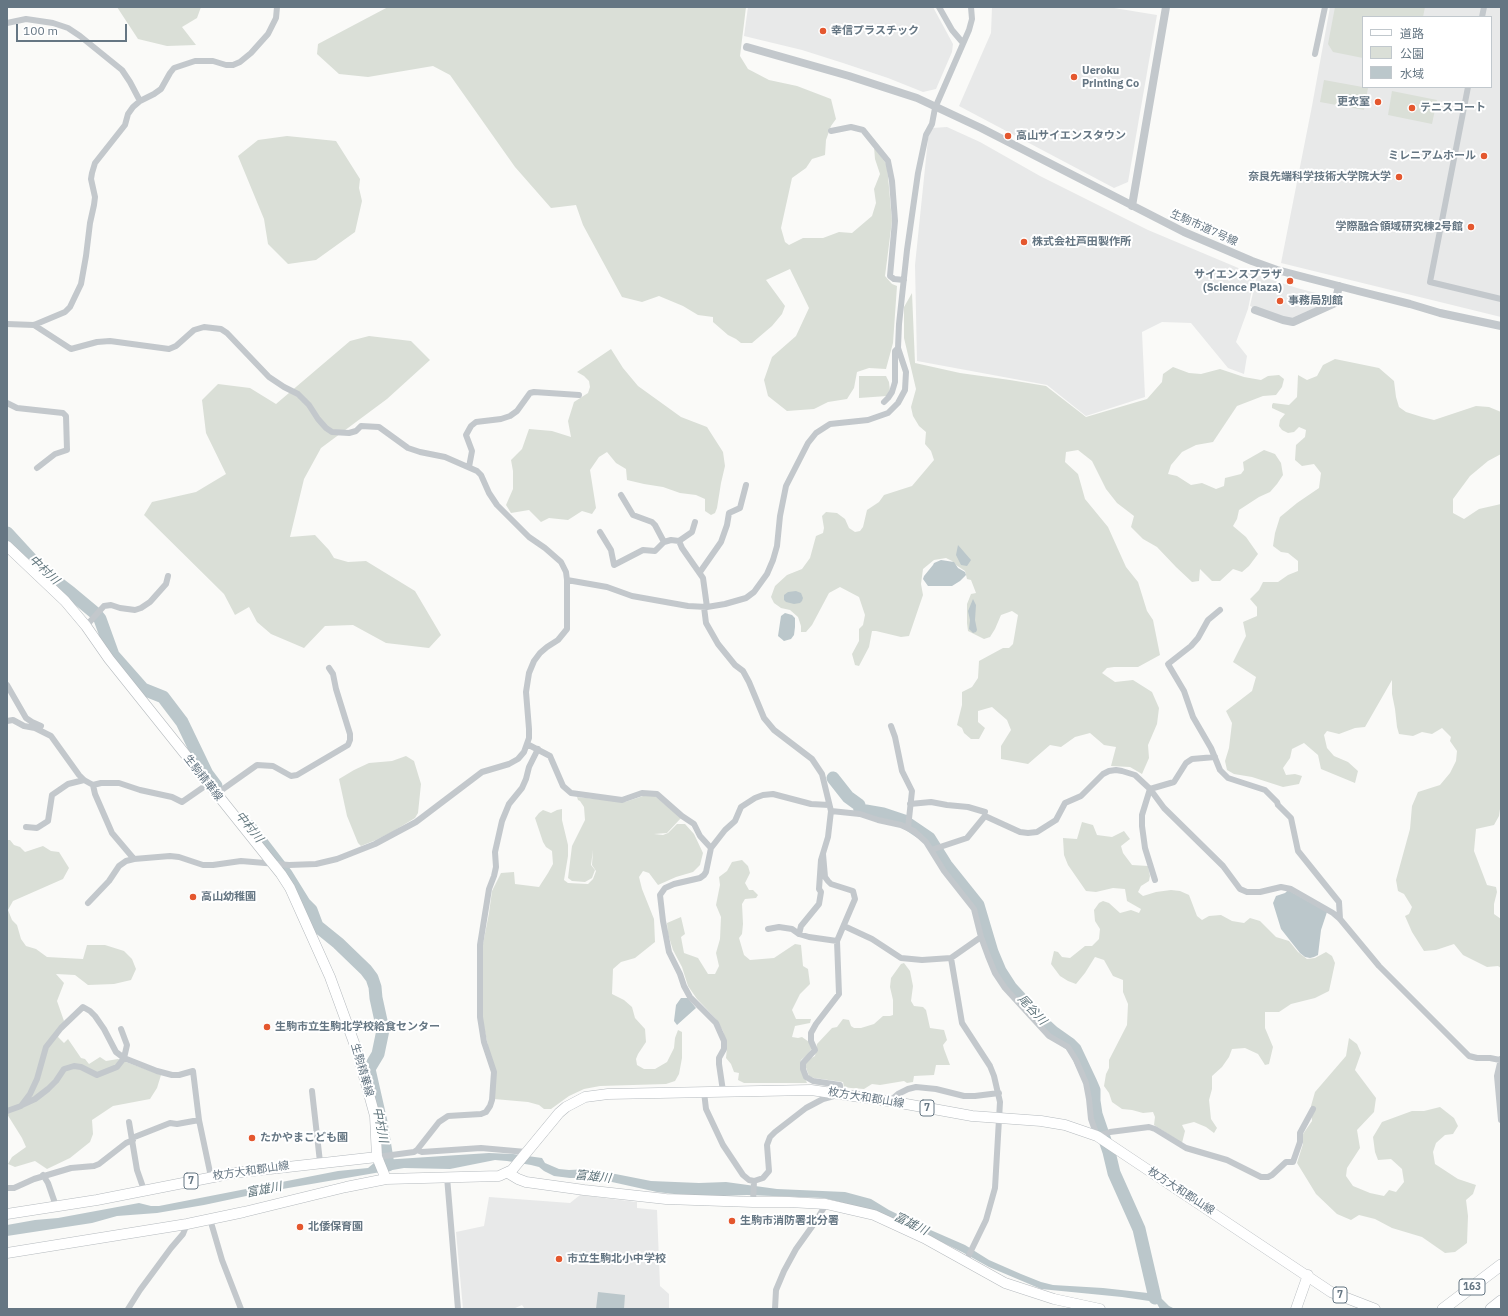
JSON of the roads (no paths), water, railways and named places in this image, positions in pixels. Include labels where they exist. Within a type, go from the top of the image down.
[{"type":"highway","name":"163","points":[[1443,1309],[1501,1265]]},
{"type":"highway","name":"163","points":[[1491,1309],[1501,1301]]},
{"type":"main road","name":"生駒精華線","points":[[7,546],[65,601],[86,626],[109,659],[208,784],[275,864],[290,888],[330,977],[362,1067],[375,1116],[378,1158]]},
{"type":"main road","name":"枚方大和郡山線","points":[[510,1171],[559,1112],[585,1097],[608,1094],[811,1090],[890,1101],[972,1116],[1041,1121],[1064,1125],[1097,1136],[1308,1275],[1331,1292],[1375,1309]]},
{"type":"main road","name":"枚方大和郡山線","points":[[7,1214],[211,1177],[320,1162],[378,1158]]},
{"type":"main road","points":[[378,1158],[385,1176]]},
{"type":"main road","points":[[7,1252],[187,1224],[385,1176],[491,1177],[499,1176],[510,1171],[518,1179],[526,1182],[584,1190],[666,1199],[753,1200],[826,1204],[874,1215],[924,1238],[1005,1283],[1054,1299],[1100,1309]]},
{"type":"main road","points":[[1296,1309],[1302,1288],[1308,1275]]},
{"type":"street","points":[[7,324],[34,325],[64,312],[70,307],[81,284],[95,197],[91,179],[95,163],[125,125],[128,114],[140,101],[154,94],[160,89],[174,68],[195,61],[204,60],[226,65],[233,65],[240,62],[251,53],[268,34],[276,18],[277,7]]},
{"type":"street","points":[[939,7],[952,30],[963,43]]},
{"type":"street","points":[[567,580],[608,587],[632,596],[688,606],[705,607],[746,598],[760,586],[767,574],[777,546],[780,516],[786,486],[808,443],[816,433],[830,424],[868,420],[879,417],[888,413],[898,403],[905,390],[906,372],[898,348],[898,324],[918,173],[926,135],[932,124],[935,108],[969,30],[972,19],[971,7]]},
{"type":"street","points":[[1132,206],[1166,7]]},
{"type":"street","points":[[1315,54],[1325,7]]},
{"type":"street","points":[[7,23],[26,19],[53,23],[74,32],[122,70],[140,101]]},
{"type":"street","name":"生駒市道7号線","points":[[747,48],[849,76],[917,98],[935,108],[981,128],[1184,232],[1252,261],[1277,270],[1440,312],[1501,326]]},
{"type":"street","points":[[1468,88],[1430,282],[1501,299]]},
{"type":"street","points":[[831,131],[851,127],[863,130],[888,161],[892,181],[895,221],[890,276],[894,279],[904,280]]},
{"type":"street","points":[[1255,310],[1293,322],[1336,302],[1339,286]]},
{"type":"street","points":[[34,325],[71,349],[97,342],[110,341],[169,349],[176,346],[194,330],[204,326],[220,329],[227,333],[269,377],[298,394],[309,405],[326,428],[332,432],[349,433],[356,431],[361,426],[379,427],[408,448],[445,457],[469,467],[481,475],[489,493],[497,505],[530,537],[561,562],[566,572],[567,580],[567,629],[558,640],[540,653],[534,661],[529,673],[526,692],[530,729],[524,752],[518,758],[509,764],[482,772],[416,822],[374,844],[337,859],[316,864],[289,865],[241,861],[203,865],[179,857],[170,856],[134,859],[118,866],[109,881],[88,903]]},
{"type":"street","points":[[884,402],[892,392],[895,382],[895,351],[898,348]]},
{"type":"street","points":[[469,467],[472,451],[466,435],[471,426],[476,422],[502,419],[510,416],[516,412],[530,393],[579,395]]},
{"type":"street","points":[[7,403],[17,408],[63,413],[66,416],[67,450],[54,454],[36,468]]},
{"type":"street","points":[[700,572],[721,542],[727,525],[729,512],[740,508],[746,485]]},
{"type":"street","points":[[621,495],[633,515],[652,522],[655,525],[664,542]]},
{"type":"street","points":[[600,532],[611,550],[614,565],[643,550],[655,551],[664,542],[671,540],[679,541],[692,532],[696,522]]},
{"type":"street","points":[[679,541],[692,564],[700,572],[705,587],[706,623],[718,644],[735,665],[742,671],[749,682],[764,718],[774,730],[812,759],[822,774],[831,811],[828,837],[820,873],[819,889],[821,892],[819,904],[801,926],[799,934]]},
{"type":"street","points":[[86,626],[104,606],[111,605],[135,610],[141,608],[150,602],[163,588],[166,584],[168,576]]},
{"type":"street","points":[[1220,610],[1208,620],[1198,638],[1191,646],[1168,664],[1184,691],[1193,717],[1215,757],[1220,770],[1228,778],[1265,790],[1290,818],[1298,851],[1339,902],[1340,919]]},
{"type":"street","points":[[216,794],[257,765],[274,766],[291,776],[297,775],[348,745],[350,734],[336,689],[333,674],[329,668]]},
{"type":"street","points":[[7,685],[26,718],[46,730],[84,780],[93,784],[101,782],[119,783],[140,790],[172,797],[182,802],[208,784]]},
{"type":"street","points":[[7,721],[13,720],[24,726],[35,728],[51,736]]},
{"type":"street","points":[[891,726],[896,737],[902,771],[912,791],[908,828]]},
{"type":"street","points":[[527,744],[550,756],[563,786],[571,793],[622,800],[642,793],[657,794],[682,816],[694,824],[700,836],[711,848]]},
{"type":"street","points":[[378,1158],[414,1152],[439,1122],[448,1116],[482,1114],[486,1112],[492,1100],[494,1072],[484,1042],[480,1017],[480,945],[489,889],[496,867],[495,852],[502,821],[509,804],[522,788],[529,767],[538,749]]},
{"type":"street","points":[[1150,789],[1174,782],[1186,763],[1192,759],[1215,757]]},
{"type":"street","points":[[932,850],[967,838],[985,816],[1020,832],[1037,832],[1056,820],[1065,803],[1081,796],[1103,774],[1109,771],[1122,771],[1135,775],[1150,789],[1164,808],[1208,851],[1243,891],[1260,892],[1281,887],[1290,889],[1333,913],[1340,919],[1379,966],[1469,1056],[1501,1060],[1497,1076],[1501,1120]]},
{"type":"street","points":[[26,827],[37,828],[48,822],[52,795],[68,784],[84,780]]},
{"type":"street","points":[[93,784],[95,794],[112,833],[134,859]]},
{"type":"street","points":[[1150,789],[1142,815],[1142,826],[1145,848],[1155,880]]},
{"type":"street","points":[[723,1091],[719,1058],[724,1048],[724,1041],[716,1023],[690,997],[669,952],[660,899],[662,892],[674,884],[704,876],[711,848],[725,830],[735,821],[742,807],[764,795],[773,794],[811,804],[829,805]]},
{"type":"street","points":[[910,804],[931,802],[968,807],[985,812]]},
{"type":"street","points":[[831,811],[860,814],[901,825],[914,831],[926,842],[944,871],[974,908],[981,937],[990,962],[1005,988],[1049,1036],[1068,1047],[1076,1060],[1086,1083],[1090,1099],[1091,1119],[1097,1136],[1110,1132],[1149,1127],[1155,1129],[1186,1148],[1227,1160],[1261,1177],[1268,1177],[1286,1162],[1293,1162],[1300,1142],[1300,1133],[1313,1109]]},
{"type":"street","points":[[704,1092],[706,1109],[723,1146],[743,1175],[754,1182],[763,1178],[768,1171],[767,1145],[774,1132],[806,1108],[823,1099],[841,1094],[840,1085],[812,1081],[806,1077],[803,1069],[803,1063],[815,1050],[810,1035],[816,1024],[839,994],[837,941],[856,899],[853,891],[831,884],[825,877],[823,854]]},
{"type":"street","points":[[844,926],[872,939],[901,958],[922,960],[952,958],[981,937]]},
{"type":"street","points":[[768,929],[779,927],[820,940],[837,941]]},
{"type":"street","points":[[952,958],[962,1022],[990,1066],[999,1093],[1000,1117],[995,1188],[986,1220],[966,1261]]},
{"type":"street","points":[[21,1106],[30,1094],[37,1079],[46,1046],[61,1028],[83,1007],[95,1016],[104,1029],[116,1052],[124,1058],[172,1075],[180,1075],[193,1071],[198,1120],[211,1177]]},
{"type":"street","points":[[7,1111],[35,1099],[56,1081],[64,1069],[81,1066],[97,1074],[117,1067],[124,1058],[127,1045],[121,1029]]},
{"type":"street","points":[[890,1101],[898,1094],[916,1087],[936,1089],[970,1096],[999,1093]]},
{"type":"street","points":[[312,1091],[320,1162]]},
{"type":"street","points":[[7,1188],[14,1188],[43,1175],[71,1168],[100,1164],[132,1139],[170,1124],[198,1120]]},
{"type":"street","points":[[129,1122],[137,1170],[144,1190]]},
{"type":"street","points":[[417,1150],[422,1152],[481,1148],[526,1152]]},
{"type":"street","points":[[43,1175],[48,1183],[56,1206]]},
{"type":"street","points":[[447,1177],[458,1309]]},
{"type":"street","points":[[753,1200],[754,1182]]},
{"type":"street","points":[[775,1309],[776,1290],[784,1271],[796,1249],[826,1204]]},
{"type":"street","points":[[210,1219],[222,1260],[241,1309]]},
{"type":"street","points":[[128,1309],[144,1284],[183,1234],[187,1224]]},
{"type":"water","points":[[958,545],[971,560],[967,566],[961,565],[956,555]]},
{"type":"water","points":[[941,560],[954,562],[958,568],[965,572],[966,575],[952,586],[928,586],[923,579],[924,576],[934,563]]},
{"type":"water","points":[[796,591],[801,593],[803,598],[800,603],[794,604],[784,600],[784,595],[788,592]]},
{"type":"water","points":[[973,599],[976,605],[975,620],[977,630],[973,633],[969,629],[970,620],[968,611]]},
{"type":"water","points":[[785,613],[792,615],[795,618],[795,627],[794,635],[791,639],[784,641],[778,636],[781,616]]},
{"type":"water","points":[[1288,890],[1327,912],[1321,930],[1318,955],[1314,957],[1305,957],[1300,953],[1281,929],[1273,903],[1276,896],[1285,893]]},
{"type":"water","points":[[681,998],[688,998],[696,1008],[677,1025],[674,1021],[676,1005]]},
{"type":"water","name":"富雄川","points":[[489,1153],[513,1154],[542,1158],[545,1163],[559,1169],[590,1169],[651,1181],[699,1183],[726,1182],[777,1189],[845,1192],[871,1199],[889,1210],[965,1245],[989,1260],[1041,1282],[1053,1285],[1103,1288],[1157,1294],[1169,1306],[1175,1309],[1160,1309],[1156,1302],[1041,1289],[989,1267],[962,1252],[892,1218],[875,1211],[824,1198],[747,1195],[700,1197],[657,1192],[588,1178],[554,1176],[539,1167],[495,1160],[450,1169],[404,1168],[265,1192],[204,1205],[157,1213],[117,1216],[92,1223],[7,1236],[7,1225],[58,1218],[139,1203],[159,1206],[338,1171],[368,1168],[374,1163],[382,1160]]},
{"type":"water","points":[[598,1292],[625,1295],[624,1309],[596,1309]]},
{"type":"waterway","name":"中村川","points":[[7,533],[41,570],[71,593],[100,619],[113,655],[143,689],[163,697],[182,722],[207,774],[216,786]]},
{"type":"waterway","name":"尾谷川","points":[[833,778],[848,797],[859,805],[860,810],[883,814],[904,821],[929,838],[946,865],[978,905],[992,952],[1000,971],[1011,988],[1042,1022],[1075,1049],[1094,1090],[1096,1114],[1109,1152],[1114,1173],[1139,1229],[1155,1298]]},
{"type":"waterway","name":"中村川","points":[[249,826],[286,874],[304,903],[311,910],[317,926],[338,943],[366,970],[372,978],[383,1030],[378,1054],[369,1069],[381,1122],[388,1165]]},
{"type":"place","name":"幸信プラスチック","points":[[823,31]]},
{"type":"place","name":"Ueroku Printing Co","points":[[1074,77]]},
{"type":"place","name":"更衣室","points":[[1378,102]]},
{"type":"place","name":"テニスコート","points":[[1412,108]]},
{"type":"place","name":"高山サイエンスタウン","points":[[1008,136]]},
{"type":"place","name":"ミレニアムホール","points":[[1484,156]]},
{"type":"place","name":"奈良先端科学技術大学院大学","points":[[1399,177]]},
{"type":"place","name":"学際融合領域研究棟2号館","points":[[1471,227]]},
{"type":"place","name":"株式会社芦田製作所","points":[[1024,242]]},
{"type":"place","name":"サイエンスプラザ (Science Plaza)","points":[[1290,281]]},
{"type":"place","name":"事務局別館","points":[[1280,301]]},
{"type":"place","name":"高山幼稚園","points":[[193,897]]},
{"type":"place","name":"生駒市立生駒北学校給食センター","points":[[267,1027]]},
{"type":"place","name":"たかやまこども園","points":[[252,1138]]},
{"type":"place","name":"生駒市消防署北分署","points":[[732,1221]]},
{"type":"place","name":"北倭保育園","points":[[300,1227]]},
{"type":"place","name":"市立生駒北小中学校","points":[[559,1259]]}]
